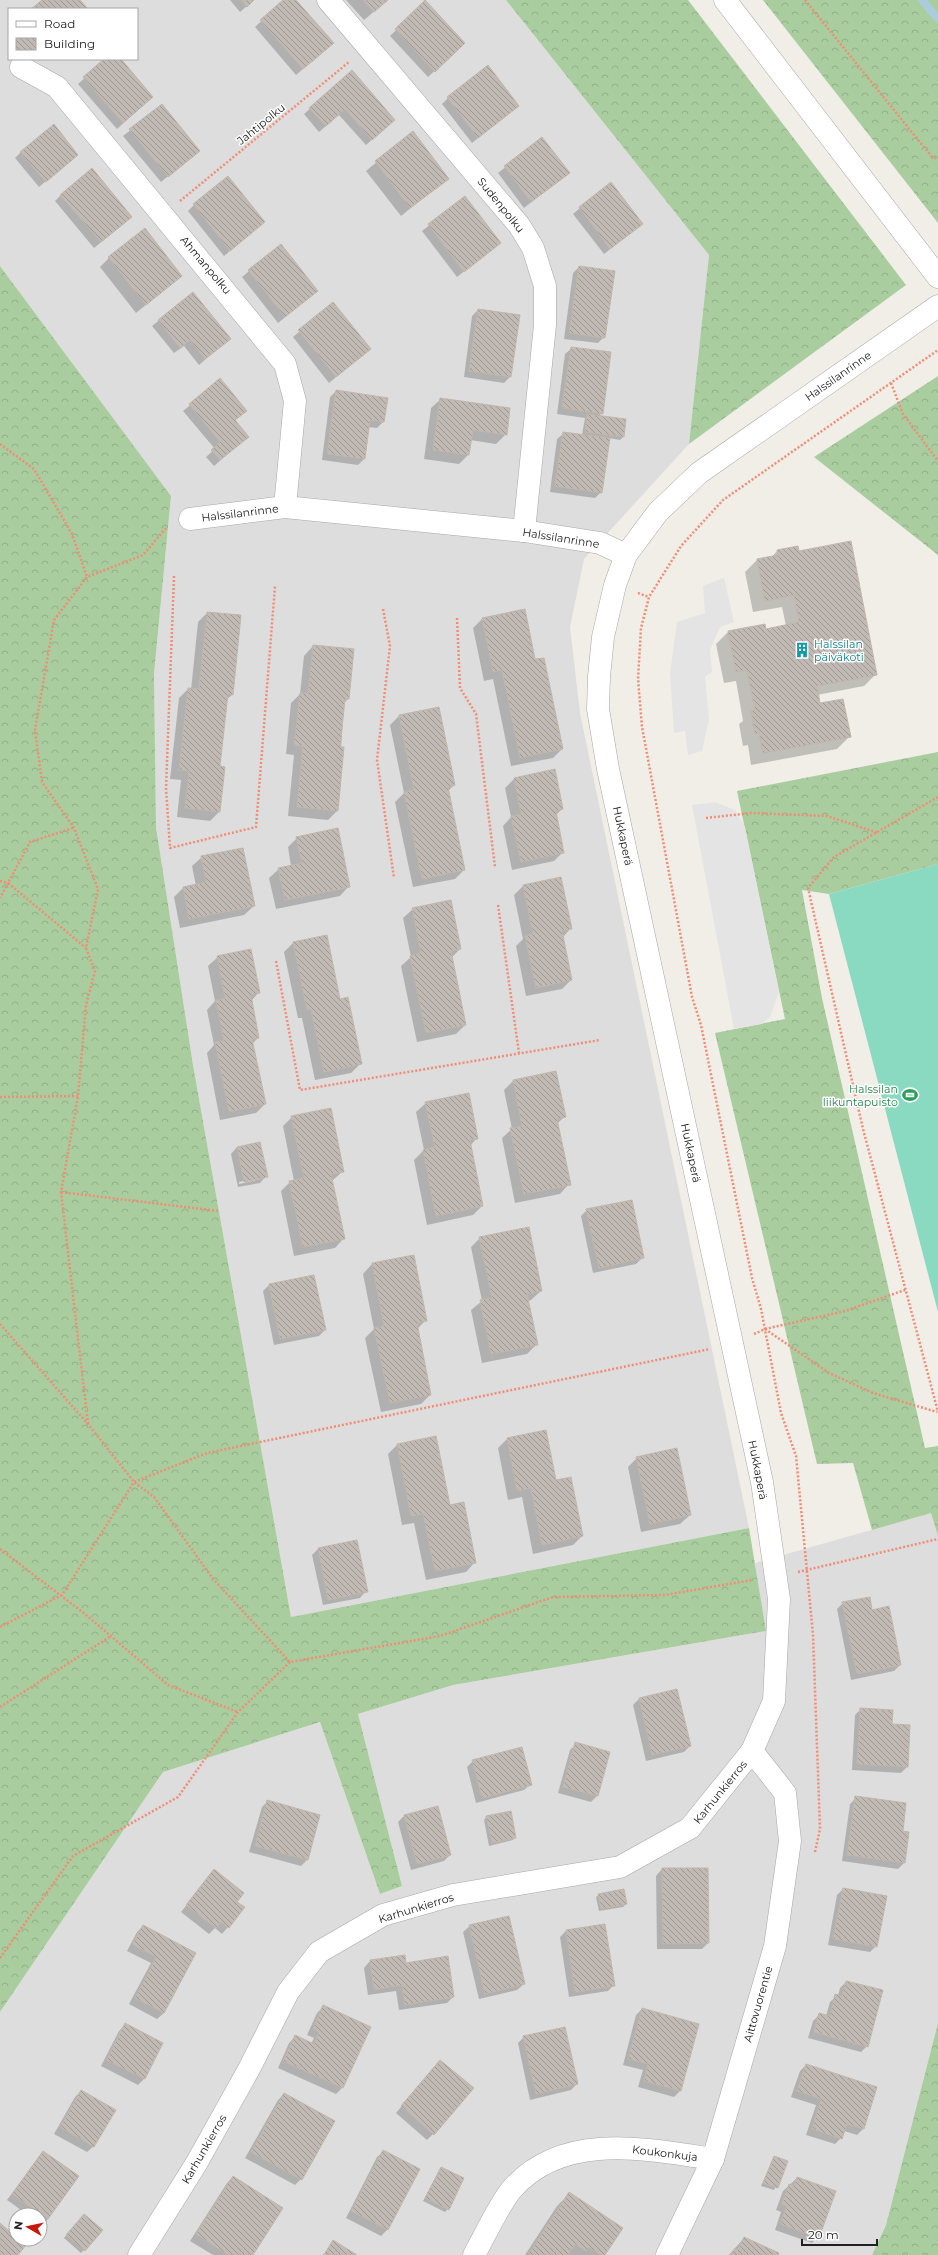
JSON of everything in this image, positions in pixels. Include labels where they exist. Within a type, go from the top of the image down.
[{"type":"street","name":"Sudenpolku","points":[[328,0],[519,225],[533,248],[545,286],[545,325],[524,531]]},
{"type":"street","points":[[725,0],[938,277]]},
{"type":"street","name":"Ahmanpolku","points":[[21,67],[57,87],[164,214],[285,364],[295,401],[285,507]]},
{"type":"street","name":"Halssilanrinne","points":[[190,519],[285,507],[524,531],[600,543],[626,555],[658,512],[699,473],[938,306]]},
{"type":"street","name":"Hukkaperä","points":[[626,555],[615,585],[603,637],[598,709],[608,769],[762,1482],[776,1576],[779,1599],[774,1700],[752,1751]]},
{"type":"street","name":"Aittovuorentie","points":[[667,2255],[713,2159],[775,1946],[790,1841],[785,1793],[752,1751]]},
{"type":"street","name":"Karhunkierros","points":[[139,2255],[196,2164],[249,2069],[288,1992],[319,1952],[383,1916],[452,1895],[620,1867],[690,1828],[752,1751]]},
{"type":"street","name":"Koukonkuja","points":[[474,2255],[512,2190],[539,2165],[590,2149],[639,2148],[713,2159]]},
{"type":"path","points":[[805,0],[932,157],[938,159]]},
{"type":"path","name":"Jahtipolku","points":[[164,214],[368,46]]},
{"type":"path","points":[[813,1859],[820,1829],[813,1635],[796,1456],[781,1413],[765,1329],[752,1278],[701,1025],[692,997],[659,827],[642,727],[638,679],[641,628],[649,597],[681,546],[723,500],[938,350]]},
{"type":"path","points":[[891,383],[903,414],[938,461]]},
{"type":"path","points":[[0,444],[34,469],[72,534],[87,577]]},
{"type":"path","points":[[86,948],[98,889],[74,828],[42,782],[35,730],[54,620],[87,577],[142,555],[175,519],[190,519]]},
{"type":"path","points":[[174,576],[166,788],[170,848],[256,827],[275,586]]},
{"type":"path","points":[[383,609],[390,646],[377,760],[394,878]]},
{"type":"path","points":[[457,618],[460,688],[476,714],[496,867]]},
{"type":"path","points":[[938,797],[834,858],[808,888],[863,1129],[938,1412]]},
{"type":"path","points":[[706,818],[751,813],[827,816],[878,833]]},
{"type":"path","points":[[0,898],[30,842],[74,828]]},
{"type":"path","points":[[0,881],[8,883],[86,948],[95,970],[86,1005],[78,1096],[61,1192],[88,1424]]},
{"type":"path","points":[[498,905],[519,1054]]},
{"type":"path","points":[[276,961],[300,1090],[600,1040]]},
{"type":"path","points":[[0,1097],[78,1096]]},
{"type":"path","points":[[61,1192],[219,1212]]},
{"type":"path","points":[[0,1627],[62,1595],[134,1482],[207,1453],[732,1345],[765,1329],[845,1311],[905,1290]]},
{"type":"path","points":[[0,1324],[88,1424],[134,1482],[154,1497],[214,1580],[290,1662]]},
{"type":"path","points":[[765,1329],[829,1373],[873,1393],[938,1412]]},
{"type":"path","points":[[0,1958],[73,1856],[178,1797],[238,1712],[290,1662],[440,1636],[553,1597],[665,1595],[807,1571],[938,1539]]},
{"type":"path","points":[[0,1549],[62,1595],[168,1685],[238,1712]]},
{"type":"path","points":[[0,1707],[111,1636]]},
{"type":"shaded area","points":[[0,0],[506,0],[709,255],[689,444],[584,559],[570,627],[580,713],[749,1528],[291,1617],[193,1065],[156,827],[154,674],[171,496],[0,266]]},
{"type":"shaded area","points":[[724,578],[734,622],[720,627],[710,650],[712,672],[705,677],[709,719],[702,751],[688,755],[685,731],[674,733],[670,673],[677,622],[705,613],[703,586]]},
{"type":"shaded area","points":[[715,802],[735,810],[745,827],[779,992],[770,1017],[762,1024],[734,1029],[692,805]]},
{"type":"shaded area","points":[[931,1513],[938,1536],[938,2023],[886,2225],[872,2255],[0,2255],[0,2012],[163,1772],[320,1722],[380,1894],[402,1886],[358,1714],[453,1685],[765,1631],[755,1563]]},
{"type":"green space","points":[[506,0],[688,0],[906,285],[689,444],[709,255]]},
{"type":"green space","points":[[763,0],[938,0],[938,223]]},
{"type":"green space","points":[[0,266],[171,496],[154,674],[156,827],[193,1065],[291,1617],[749,1528],[766,1631],[453,1685],[358,1714],[402,1886],[380,1894],[320,1722],[163,1772],[0,2012]]},
{"type":"green space","points":[[938,376],[938,555],[814,457]]},
{"type":"green space","points":[[938,752],[938,864],[829,894],[802,890],[822,998],[925,1448],[938,1446],[938,1536],[931,1513],[872,1530],[853,1463],[817,1464],[715,1033],[785,1019],[737,791]]},
{"type":"green space","name":"Halssilan liikuntapuisto","points":[[938,864],[938,1312],[829,894]]},
{"type":"green space","points":[[938,2023],[938,2255],[872,2255],[886,2225]]},
{"type":"building","points":[[42,0],[80,0],[87,8],[32,8]]},
{"type":"building","points":[[241,0],[254,0],[247,7]]},
{"type":"building","points":[[283,0],[296,0],[334,43],[303,69],[260,20]]},
{"type":"building","points":[[363,0],[388,0],[374,12]]},
{"type":"building","points":[[425,0],[465,43],[435,72],[395,29]]},
{"type":"building","points":[[103,60],[122,60],[153,97],[123,123],[83,77]]},
{"type":"building","points":[[488,65],[519,106],[478,138],[447,97]]},
{"type":"building","points":[[352,70],[395,120],[372,140],[345,109],[326,126],[309,108]]},
{"type":"building","points":[[162,104],[200,151],[168,177],[129,129]]},
{"type":"building","points":[[54,124],[78,155],[46,182],[20,152]]},
{"type":"building","points":[[413,131],[449,179],[410,208],[375,161]]},
{"type":"building","points":[[542,137],[570,173],[531,202],[504,166]]},
{"type":"building","points":[[92,168],[132,217],[101,242],[60,195]]},
{"type":"building","points":[[228,176],[265,222],[230,251],[193,204]]},
{"type":"building","points":[[611,182],[643,224],[610,249],[579,207]]},
{"type":"building","points":[[465,196],[501,243],[464,272],[428,224]]},
{"type":"building","points":[[145,228],[182,276],[146,305],[108,257]]},
{"type":"building","points":[[281,244],[318,291],[285,317],[248,270]]},
{"type":"building","points":[[579,266],[615,271],[605,338],[569,333]]},
{"type":"building","points":[[193,292],[231,339],[205,359],[190,340],[180,348],[158,320]]},
{"type":"building","points":[[333,302],[371,349],[336,377],[298,330]]},
{"type":"building","points":[[478,309],[520,315],[511,377],[469,371]]},
{"type":"building","points":[[571,347],[611,352],[603,414],[562,408]]},
{"type":"building","points":[[220,378],[247,411],[235,420],[249,437],[220,460],[211,450],[220,442],[189,404]]},
{"type":"building","points":[[336,390],[388,398],[384,422],[370,420],[365,459],[327,454]]},
{"type":"building","points":[[440,398],[510,408],[507,435],[473,430],[469,455],[433,450]]},
{"type":"building","points":[[587,414],[626,419],[624,437],[585,432]]},
{"type":"building","points":[[563,432],[610,438],[602,493],[555,486]]},
{"type":"building","name":"Halssilan päiväkoti","points":[[851,541],[877,675],[817,686],[820,703],[843,699],[851,737],[763,753],[759,733],[755,734],[751,711],[755,710],[747,670],[736,672],[728,631],[765,624],[766,629],[799,622],[794,595],[765,601],[757,559],[778,555],[777,550],[798,546],[799,551]]},
{"type":"building","points":[[525,609],[535,659],[544,658],[563,749],[520,758],[502,670],[493,672],[482,618]]},
{"type":"building","points":[[207,612],[241,615],[233,695],[228,694],[220,766],[225,767],[220,812],[185,808],[189,771],[179,770],[188,688],[199,689]]},
{"type":"building","points":[[313,645],[354,649],[349,699],[345,699],[340,747],[344,747],[338,811],[297,807],[303,746],[294,745],[300,693],[308,693]]},
{"type":"building","points":[[439,707],[455,785],[448,787],[465,870],[422,879],[404,792],[414,790],[399,715]]},
{"type":"building","points":[[555,769],[563,809],[556,811],[564,853],[521,862],[511,816],[521,814],[514,778]]},
{"type":"building","points":[[338,828],[350,887],[285,900],[278,868],[302,863],[296,837]]},
{"type":"building","points":[[243,848],[255,906],[189,919],[183,887],[206,882],[201,856]]},
{"type":"building","points":[[561,877],[572,929],[562,931],[572,980],[536,988],[525,936],[533,934],[523,885]]},
{"type":"building","points":[[451,900],[461,949],[451,951],[466,1025],[426,1033],[410,956],[421,953],[412,908]]},
{"type":"building","points":[[327,935],[340,999],[348,997],[362,1064],[324,1072],[311,1009],[307,1010],[293,942]]},
{"type":"building","points":[[251,949],[260,993],[251,995],[259,1038],[252,1039],[266,1104],[229,1112],[215,1042],[224,1041],[216,1000],[225,998],[217,956]]},
{"type":"building","points":[[556,1071],[566,1117],[557,1119],[571,1185],[524,1194],[510,1128],[522,1126],[513,1080]]},
{"type":"building","points":[[469,1093],[478,1139],[470,1140],[483,1206],[436,1216],[423,1150],[435,1147],[425,1102]]},
{"type":"building","points":[[331,1108],[344,1172],[331,1174],[345,1239],[303,1247],[289,1181],[304,1178],[291,1116]]},
{"type":"building","points":[[260,1142],[268,1177],[244,1182],[237,1147]]},
{"type":"building","points":[[632,1200],[644,1258],[599,1268],[586,1209]]},
{"type":"building","points":[[529,1227],[542,1291],[527,1294],[538,1345],[491,1354],[480,1300],[492,1298],[479,1237]]},
{"type":"building","points":[[414,1255],[427,1321],[417,1323],[431,1395],[390,1403],[374,1328],[384,1326],[372,1263]]},
{"type":"building","points":[[314,1275],[326,1330],[280,1339],[269,1284]]},
{"type":"building","points":[[546,1430],[556,1480],[571,1477],[583,1536],[542,1545],[531,1488],[517,1491],[507,1438]]},
{"type":"building","points":[[436,1436],[450,1505],[464,1502],[476,1563],[435,1571],[423,1514],[411,1516],[397,1444]]},
{"type":"building","points":[[677,1448],[691,1515],[650,1524],[636,1457]]},
{"type":"building","points":[[357,1540],[368,1592],[328,1600],[318,1548]]},
{"type":"building","points":[[870,1597],[872,1610],[889,1606],[901,1665],[857,1674],[842,1602]]},
{"type":"building","points":[[677,1689],[691,1746],[652,1755],[639,1698]]},
{"type":"building","points":[[860,1708],[893,1710],[892,1724],[910,1725],[908,1767],[857,1764]]},
{"type":"building","points":[[575,1742],[610,1752],[598,1796],[563,1787]]},
{"type":"building","points":[[522,1747],[532,1785],[482,1798],[472,1760]]},
{"type":"building","points":[[855,1796],[906,1803],[903,1831],[909,1832],[905,1863],[847,1855]]},
{"type":"building","points":[[267,1800],[320,1815],[308,1860],[255,1846]]},
{"type":"building","points":[[438,1806],[451,1855],[417,1864],[404,1815]]},
{"type":"building","points":[[511,1811],[516,1838],[492,1843],[486,1816]]},
{"type":"building","points":[[662,1868],[708,1868],[709,1943],[663,1944]]},
{"type":"building","points":[[214,1869],[244,1893],[237,1902],[245,1907],[229,1928],[221,1922],[216,1928],[186,1905]]},
{"type":"building","points":[[843,1888],[887,1896],[877,1947],[833,1939]]},
{"type":"building","points":[[624,1889],[627,1904],[601,1909],[598,1894]]},
{"type":"building","points":[[509,1916],[525,1984],[485,1994],[469,1925]]},
{"type":"building","points":[[605,1924],[615,1986],[575,1992],[566,1930]]},
{"type":"building","points":[[143,1925],[196,1953],[164,2013],[135,1998],[156,1957],[132,1944]]},
{"type":"building","points":[[405,1955],[406,1963],[448,1956],[454,1997],[405,2005],[402,1985],[374,1990],[370,1960]]},
{"type":"building","points":[[846,1981],[883,1990],[868,2047],[814,2032],[819,2013],[830,2016],[835,1994],[842,1996]]},
{"type":"building","points":[[323,2005],[371,2027],[343,2088],[283,2061],[295,2035],[314,2044],[319,2032],[313,2029]]},
{"type":"building","points":[[642,2008],[699,2024],[681,2091],[644,2081],[648,2064],[628,2059]]},
{"type":"building","points":[[125,2023],[163,2043],[145,2079],[106,2060]]},
{"type":"building","points":[[565,2027],[578,2084],[536,2094],[523,2036]]},
{"type":"building","points":[[440,2060],[474,2088],[434,2135],[401,2106]]},
{"type":"building","points":[[806,2064],[877,2087],[864,2129],[847,2124],[842,2139],[812,2129],[821,2099],[797,2091]]},
{"type":"building","points":[[81,2090],[116,2110],[94,2147],[60,2127]]},
{"type":"building","points":[[284,2093],[335,2121],[302,2180],[251,2152]]},
{"type":"building","points":[[383,2150],[420,2169],[388,2230],[351,2211]]},
{"type":"building","points":[[43,2151],[79,2176],[48,2219],[48,2207],[31,2207],[12,2194]]},
{"type":"building","points":[[774,2156],[788,2161],[778,2188],[763,2183]]},
{"type":"building","points":[[441,2167],[464,2178],[449,2210],[425,2198]]},
{"type":"building","points":[[233,2176],[283,2208],[253,2255],[228,2255],[196,2234]]},
{"type":"building","points":[[797,2177],[836,2191],[819,2238],[780,2224],[787,2206],[782,2204],[789,2184],[794,2186]]},
{"type":"building","points":[[569,2192],[623,2228],[605,2255],[600,2255],[589,2247],[586,2251],[575,2244],[568,2255],[528,2255]]},
{"type":"building","points":[[84,2214],[103,2230],[85,2251],[66,2235]]},
{"type":"building","points":[[0,2223],[8,2230],[8,2247],[24,2247],[18,2255],[0,2255]]},
{"type":"building","points":[[744,2237],[779,2253],[778,2255],[731,2255],[735,2248],[738,2249]]},
{"type":"building","points":[[333,2240],[357,2255],[324,2255]]},
{"type":"waterway","points":[[922,0],[938,19]]},
{"type":"place","name":"Halssilan päiväkoti","points":[[802,650]]},
{"type":"place","name":"Halssilan liikuntapuisto","points":[[910,1095]]}]
